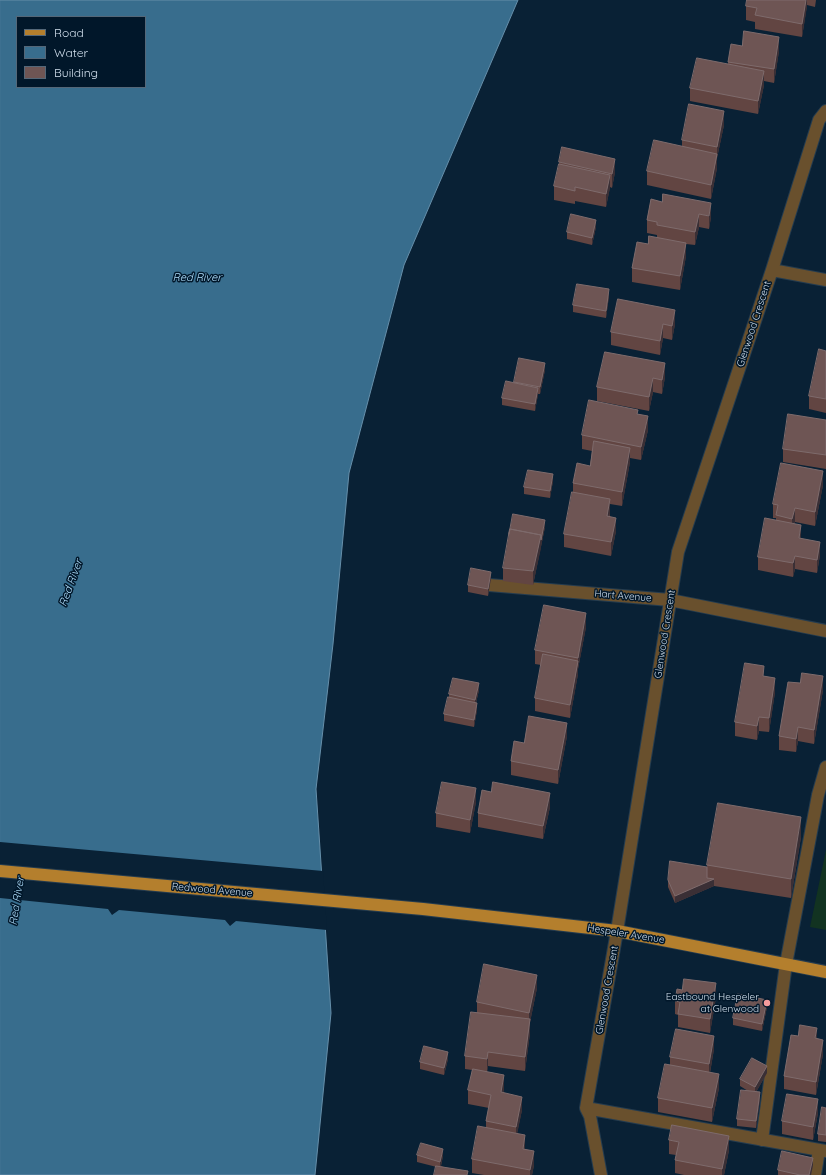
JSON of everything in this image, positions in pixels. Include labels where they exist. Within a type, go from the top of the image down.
[{"type":"main road","name":"Redwood Avenue","points":[[0,871],[423,909]]},
{"type":"main road","name":"Hespeler Avenue","points":[[423,909],[618,931],[826,972]]},
{"type":"street","name":"Glenwood Crescent","points":[[601,1175],[590,1116],[586,1108],[618,931],[678,552],[772,270],[819,120],[826,111]]},
{"type":"street","points":[[772,270],[826,280]]},
{"type":"street","name":"Hart Avenue","points":[[489,585],[670,600],[826,631]]},
{"type":"street","points":[[762,1140],[786,964],[822,796],[826,767]]},
{"type":"street","points":[[586,1108],[823,1151],[815,1175]]},
{"type":"green space","points":[[826,850],[826,930],[810,927]]},
{"type":"water","name":"Red River","points":[[0,0],[518,0],[404,265],[349,473],[333,644],[316,789],[331,1013],[315,1175],[0,1175]]},
{"type":"pier","points":[[0,842],[323,871],[327,930],[236,921],[230,926],[225,920],[119,910],[112,915],[108,909],[0,898]]},
{"type":"building","points":[[747,0],[806,0],[802,24],[755,15],[757,8],[746,6]]},
{"type":"building","points":[[744,31],[779,37],[774,69],[728,62],[731,44],[742,46]]},
{"type":"building","points":[[697,58],[764,71],[758,101],[690,88]]},
{"type":"building","points":[[689,104],[724,111],[717,147],[682,140]]},
{"type":"building","points":[[654,140],[717,154],[711,185],[647,171]]},
{"type":"building","points":[[562,147],[615,159],[612,174],[559,162]]},
{"type":"building","points":[[559,164],[610,175],[606,194],[575,187],[575,191],[554,186]]},
{"type":"building","points":[[663,194],[711,203],[709,216],[699,214],[695,232],[657,225],[657,222],[647,220],[651,199],[662,202]]},
{"type":"building","points":[[571,214],[596,220],[592,238],[567,232]]},
{"type":"building","points":[[649,236],[686,243],[680,276],[632,268],[637,242],[648,244]]},
{"type":"building","points":[[577,284],[609,289],[606,311],[573,305]]},
{"type":"building","points":[[618,299],[675,310],[672,326],[663,324],[660,341],[611,332]]},
{"type":"building","points":[[819,349],[826,351],[826,399],[809,396]]},
{"type":"building","points":[[605,352],[665,363],[662,380],[653,378],[649,397],[597,387]]},
{"type":"building","points":[[519,358],[545,363],[540,387],[514,382]]},
{"type":"building","points":[[506,381],[538,388],[535,404],[502,398]]},
{"type":"building","points":[[589,400],[638,410],[637,414],[648,416],[641,447],[582,435]]},
{"type":"building","points":[[788,414],[826,420],[826,455],[783,449]]},
{"type":"building","points":[[594,441],[630,448],[622,492],[573,483],[577,463],[590,466]]},
{"type":"building","points":[[781,463],[823,471],[815,512],[795,508],[792,519],[776,515],[778,505],[773,504]]},
{"type":"building","points":[[528,470],[553,474],[550,491],[524,487]]},
{"type":"building","points":[[572,492],[610,499],[607,516],[616,518],[611,542],[564,534]]},
{"type":"building","points":[[513,514],[545,520],[541,540],[541,535],[510,529]]},
{"type":"building","points":[[765,518],[801,525],[799,538],[820,542],[817,560],[795,556],[793,563],[758,557]]},
{"type":"building","points":[[510,529],[541,535],[533,571],[503,568]]},
{"type":"building","points":[[471,568],[491,572],[488,589],[468,585]]},
{"type":"building","points":[[544,605],[586,613],[578,658],[535,650]]},
{"type":"building","points":[[543,654],[578,661],[570,705],[535,698]]},
{"type":"building","points":[[745,663],[764,666],[763,676],[775,678],[769,718],[759,717],[757,726],[735,722]]},
{"type":"building","points":[[802,673],[823,676],[814,730],[798,727],[796,739],[779,736],[788,682],[800,683]]},
{"type":"building","points":[[453,678],[479,683],[475,700],[449,694]]},
{"type":"building","points":[[448,697],[477,703],[474,720],[444,714]]},
{"type":"building","points":[[529,716],[567,723],[558,770],[511,761],[514,741],[524,743]]},
{"type":"building","points":[[442,782],[476,788],[470,820],[436,813]]},
{"type":"building","points":[[493,782],[550,793],[543,826],[478,813],[482,790],[491,792]]},
{"type":"building","points":[[718,803],[801,817],[791,879],[707,865]]},
{"type":"building","points":[[670,861],[707,867],[707,878],[714,879],[675,896],[668,880]]},
{"type":"building","points":[[484,964],[537,975],[529,1013],[477,1002]]},
{"type":"building","points":[[684,979],[716,983],[710,1019],[678,1014],[680,1002],[675,1001],[677,989],[682,990]]},
{"type":"building","points":[[738,994],[767,1000],[762,1024],[733,1018]]},
{"type":"building","points":[[471,1012],[530,1019],[525,1057],[488,1052],[487,1059],[465,1056]]},
{"type":"building","points":[[800,1025],[817,1028],[815,1038],[823,1040],[816,1082],[784,1076],[791,1035],[798,1036]]},
{"type":"building","points":[[676,1029],[714,1036],[709,1064],[670,1057]]},
{"type":"building","points":[[424,1046],[448,1052],[444,1068],[420,1062]]},
{"type":"building","points":[[752,1058],[767,1066],[755,1087],[740,1079]]},
{"type":"building","points":[[665,1064],[719,1074],[712,1108],[658,1098]]},
{"type":"building","points":[[473,1069],[504,1075],[501,1092],[522,1097],[516,1127],[486,1121],[491,1095],[468,1090]]},
{"type":"building","points":[[741,1090],[760,1092],[756,1121],[737,1119]]},
{"type":"building","points":[[787,1094],[818,1099],[813,1127],[782,1121]]},
{"type":"building","points":[[822,1107],[826,1108],[826,1135],[818,1134]]},
{"type":"building","points":[[672,1125],[729,1136],[722,1169],[675,1160],[679,1142],[669,1140]]},
{"type":"building","points":[[478,1126],[525,1135],[523,1149],[534,1151],[530,1170],[472,1159]]},
{"type":"building","points":[[421,1143],[443,1149],[440,1162],[417,1155]]},
{"type":"building","points":[[782,1151],[813,1158],[809,1175],[800,1175],[778,1170]]},
{"type":"building","points":[[436,1166],[468,1171],[467,1175],[434,1175]]},
{"type":"place","name":"Eastbound Hespeler at Glenwood","points":[[767,1003]]}]
